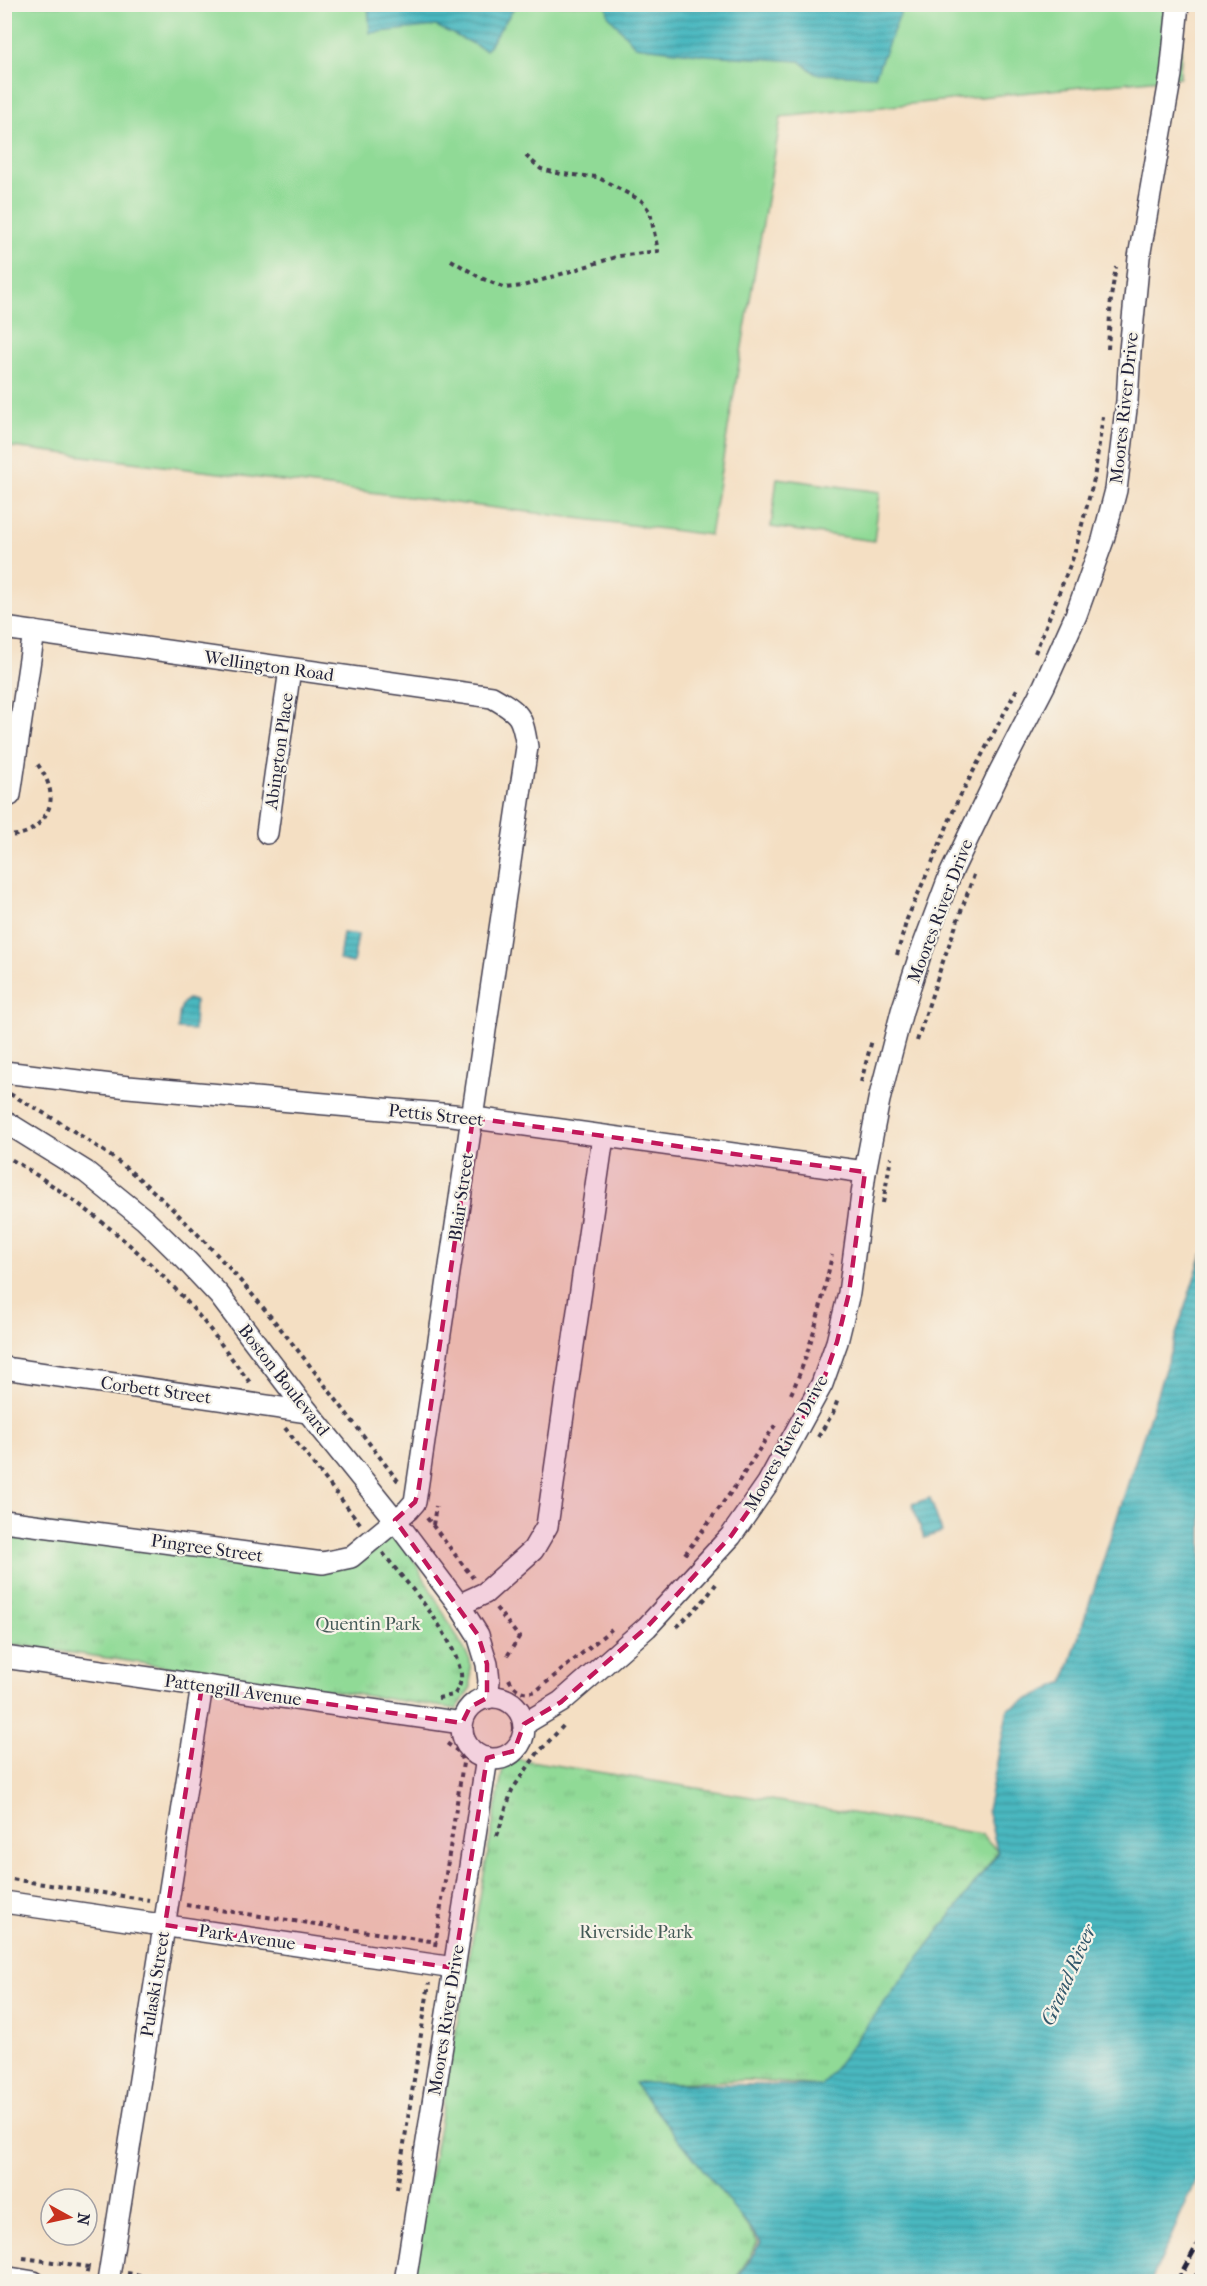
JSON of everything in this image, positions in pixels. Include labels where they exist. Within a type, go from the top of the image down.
[{"type":"street","name":"Moores River Drive","points":[[524,1724],[561,1702],[647,1627],[731,1536],[768,1483],[822,1384],[837,1342],[849,1293],[865,1172],[879,1100],[902,1011],[950,875],[1044,686],[1086,588],[1116,490],[1127,401],[1139,257],[1171,75],[1178,4]]},
{"type":"street","name":"Wellington Road","points":[[4,628],[492,697],[513,709],[523,722]]},
{"type":"street","points":[[10,795],[34,632]]},
{"type":"street","name":"Abington Place","points":[[267,833],[290,669]]},
{"type":"street","name":"Blair Street","points":[[395,1520],[415,1502],[418,1492],[527,747],[523,722]]},
{"type":"street","name":"Pettis Street","points":[[4,1072],[128,1087],[473,1118],[865,1172]]},
{"type":"street","name":"Boston Boulevard","points":[[4,1121],[86,1172],[144,1219],[219,1295],[459,1605],[477,1635],[487,1664],[489,1681],[487,1698]]},
{"type":"street","points":[[459,1605],[485,1593],[509,1572],[533,1550],[547,1526],[603,1137]]},
{"type":"street","name":"Corbett Street","points":[[4,1368],[308,1412]]},
{"type":"street","name":"Pingree Street","points":[[4,1521],[322,1563],[351,1557],[395,1520]]},
{"type":"street","name":"Pattengill Avenue","points":[[4,1657],[462,1724]]},
{"type":"street","name":"Pulaski Street","points":[[108,2282],[202,1686]]},
{"type":"street","points":[[487,1698],[507,1700],[515,1706],[524,1724],[523,1734],[514,1751],[497,1759],[478,1755],[465,1742],[462,1724],[470,1707],[487,1698]]},
{"type":"street","name":"Moores River Drive","points":[[405,2282],[487,1758]]},
{"type":"street","name":"Park Avenue","points":[[4,1902],[454,1968]]},
{"type":"street","points":[[4,2277],[34,2282]]},
{"type":"path","points":[[451,260],[481,278],[505,288],[523,286],[619,256],[658,251],[650,212],[642,201],[597,177],[542,170],[526,156]]},
{"type":"path","points":[[1108,353],[1111,297],[1117,262]]},
{"type":"path","points":[[1032,659],[1074,555],[1094,479],[1104,407]]},
{"type":"path","points":[[894,964],[908,919],[957,802],[1023,679]]},
{"type":"path","points":[[4,836],[9,837],[27,832],[43,821],[50,804],[50,788],[44,773],[34,759]]},
{"type":"path","points":[[860,1087],[874,1032]]},
{"type":"path","points":[[399,1483],[401,1471]]},
{"type":"path","points":[[433,1526],[436,1503]]},
{"type":"path","points":[[396,2199],[463,1763],[459,1752],[448,1743],[437,1741]]},
{"type":"path","points":[[4,1878],[457,1946]]},
{"type":"path","points":[[142,1922],[145,1899]]},
{"type":"path","points":[[86,2282],[90,2255]]},
{"type":"highlighted area","points":[[473,1118],[865,1172],[849,1293],[837,1342],[822,1384],[768,1483],[731,1536],[647,1627],[561,1702],[524,1724],[514,1751],[487,1758],[454,1968],[165,1925],[202,1686],[462,1723],[470,1707],[487,1698],[487,1664],[478,1635],[395,1520],[415,1502],[418,1493]]},
{"type":"green space","points":[[5,5],[1183,5],[1180,77],[781,117],[710,535],[5,446]]},
{"type":"green space","points":[[777,478],[880,492],[874,541],[771,527]]},
{"type":"green space","name":"Quentin Park","points":[[5,1518],[315,1562],[351,1554],[393,1523],[470,1660],[471,1687],[457,1709],[5,1643]]},
{"type":"green space","name":"Riverside Park","points":[[505,1757],[981,1834],[998,1851],[894,1999],[821,2086],[748,2080],[642,2084],[703,2163],[758,2242],[735,2281],[411,2282]]},
{"type":"water","points":[[368,4],[545,5],[515,7],[486,50],[436,26],[370,33]]},
{"type":"water","points":[[607,4],[904,5],[875,76],[816,74],[800,61],[707,55],[635,46],[608,15]]},
{"type":"water","points":[[343,933],[358,935],[353,963],[339,960]]},
{"type":"water","points":[[188,999],[195,1001],[194,1030],[178,1029],[182,1004]]},
{"type":"water","name":"Grand River","points":[[1202,1254],[1202,2168],[1151,2281],[736,2281],[761,2242],[634,2083],[821,2086],[998,1853],[987,1810],[1008,1709],[1064,1682]]},
{"type":"water","points":[[930,1498],[942,1532],[924,1538],[912,1504]]},
{"type":"railway","points":[[1177,2282],[1202,2236]]},
{"type":"railway","points":[[1193,2282],[1202,2264]]}]
